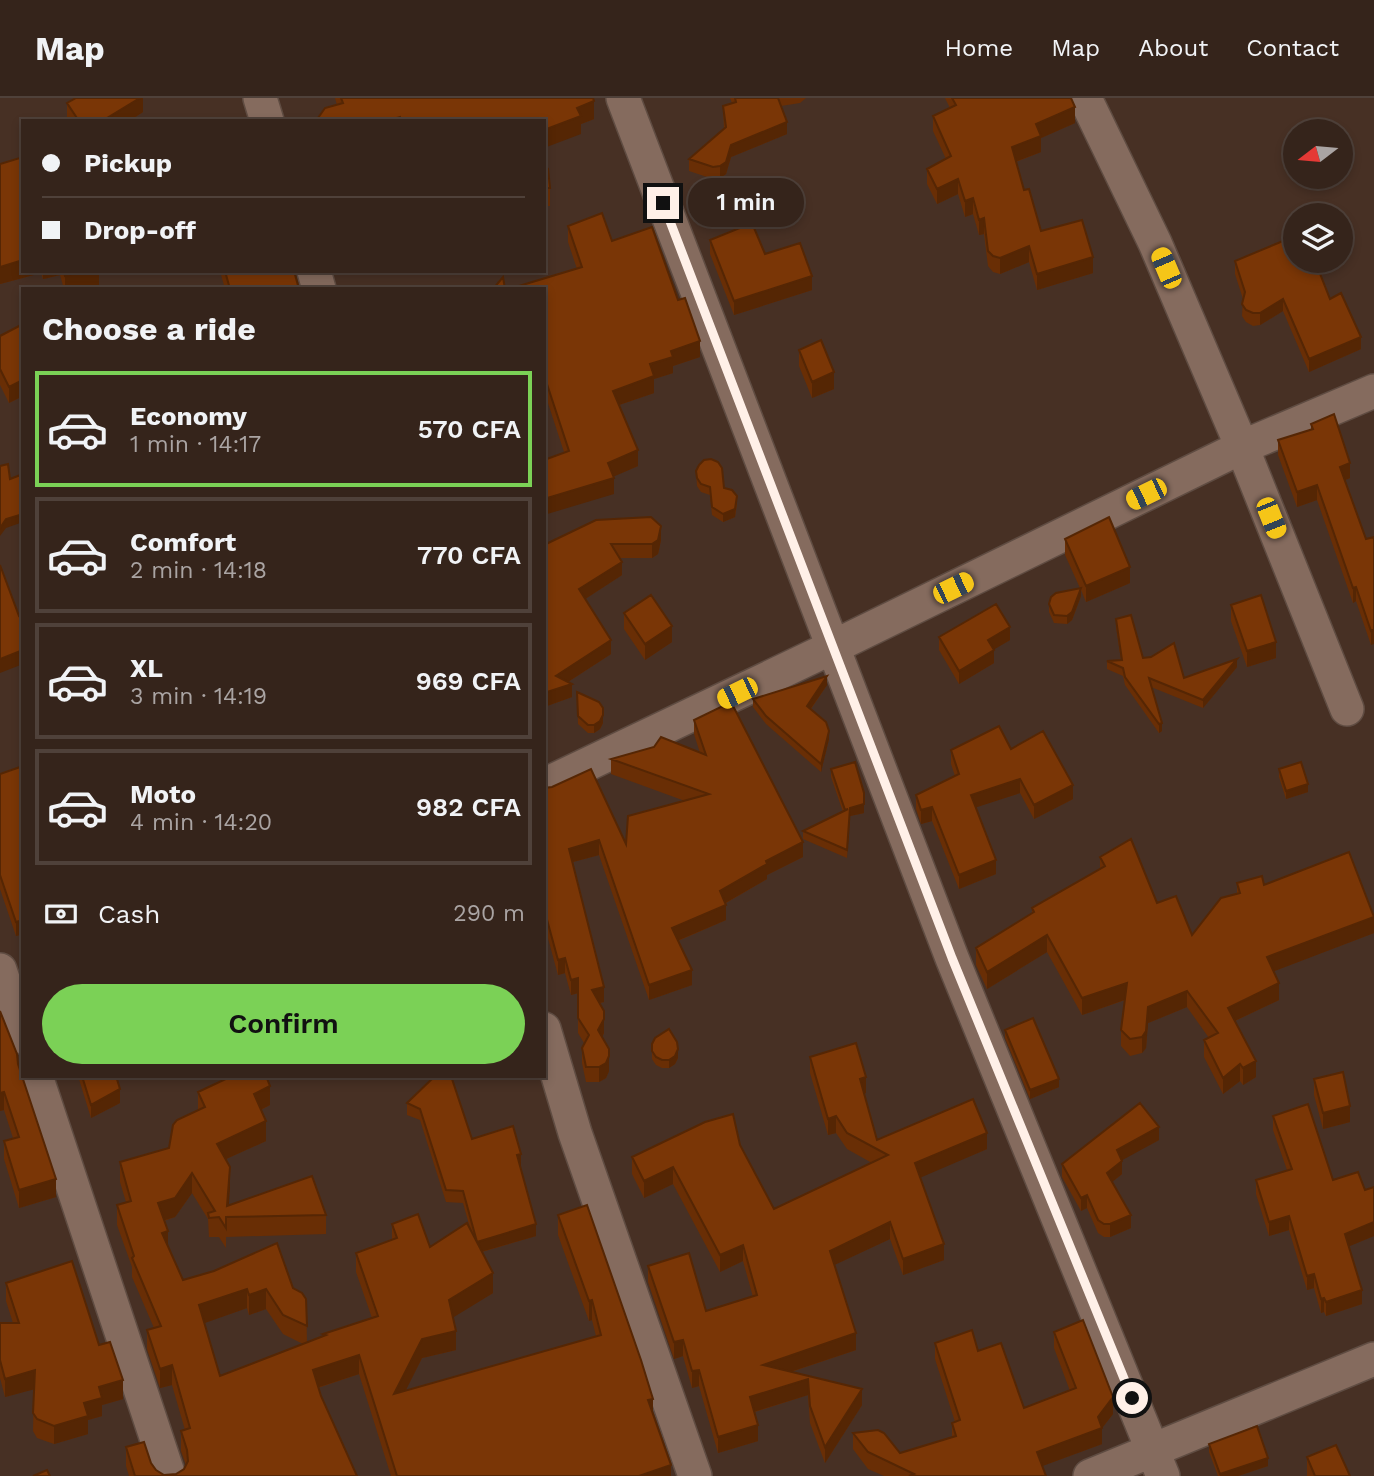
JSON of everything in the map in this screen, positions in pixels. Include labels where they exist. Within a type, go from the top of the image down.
[{"type":"street","points":[[260,98],[266,119]]},
{"type":"street","points":[[623,98],[952,958],[1158,1463]]},
{"type":"street","points":[[1085,98],[1155,243],[1242,447],[1347,709]]},
{"type":"street","points":[[546,784],[1242,447],[1374,391]]},
{"type":"street","points":[[0,970],[16,1032]]},
{"type":"street","points":[[546,1036],[575,1133],[695,1476]]},
{"type":"street","points":[[37,1078],[169,1476]]},
{"type":"street","points":[[1090,1476],[1158,1463],[1374,1359]]},
{"type":"building","points":[[76,98],[140,98],[105,119],[78,119],[67,103]]},
{"type":"building","points":[[341,98],[593,98],[594,101],[577,108],[581,116],[546,129],[546,119],[318,118],[325,108],[343,103]]},
{"type":"building","points":[[735,98],[778,98],[787,122],[731,145],[726,162],[720,166],[713,167],[689,159],[726,127],[723,106],[736,102]]},
{"type":"building","points":[[952,98],[1071,98],[1075,107],[1036,124],[1041,136],[1012,147],[1024,190],[1029,189],[1041,231],[1082,220],[1093,257],[1037,274],[1029,246],[1000,258],[988,251],[984,218],[979,220],[973,198],[965,201],[958,179],[937,189],[927,169],[951,156],[933,116],[956,105]]},
{"type":"building","points":[[21,158],[21,261],[0,267],[0,164]]},
{"type":"building","points":[[546,166],[548,169],[550,188],[546,188]]},
{"type":"building","points":[[602,213],[612,241],[652,227],[678,300],[685,298],[700,341],[671,351],[673,357],[650,364],[654,376],[613,391],[638,450],[608,463],[614,478],[546,498],[546,459],[569,451],[546,381],[546,287],[516,287],[582,267],[568,226]]},
{"type":"building","points":[[752,223],[765,254],[800,243],[812,276],[734,301],[710,240]]},
{"type":"building","points":[[1283,241],[1283,273],[1320,273],[1330,299],[1341,293],[1361,337],[1309,359],[1283,299],[1260,313],[1246,310],[1242,304],[1245,292],[1235,261]]},
{"type":"building","points":[[226,273],[295,273],[298,287],[229,287]]},
{"type":"building","points":[[503,277],[505,287],[495,287]]},
{"type":"building","points":[[21,325],[21,381],[9,387],[0,369],[0,336]]},
{"type":"building","points":[[821,340],[834,372],[812,382],[799,350]]},
{"type":"building","points":[[1334,414],[1350,463],[1340,467],[1366,539],[1374,537],[1374,629],[1371,631],[1317,485],[1297,492],[1278,440],[1313,429],[1311,424]]},
{"type":"building","points":[[704,460],[718,462],[722,468],[724,488],[732,490],[737,496],[735,509],[723,514],[712,507],[710,487],[701,484],[697,478],[699,465]]},
{"type":"building","points":[[8,464],[10,479],[21,475],[21,515],[6,519],[0,528],[0,466]]},
{"type":"building","points":[[651,517],[661,526],[658,540],[652,544],[611,544],[622,562],[579,589],[611,640],[556,676],[572,684],[546,692],[546,544],[596,520]]},
{"type":"building","points":[[1109,517],[1130,567],[1086,586],[1065,539]]},
{"type":"building","points":[[0,565],[21,616],[21,651],[0,659]]},
{"type":"building","points":[[1081,588],[1072,612],[1067,616],[1054,615],[1049,604],[1051,597],[1056,593]]},
{"type":"building","points":[[651,595],[672,626],[645,644],[624,613]]},
{"type":"building","points":[[1261,595],[1276,642],[1247,651],[1231,605]]},
{"type":"building","points":[[996,604],[1010,627],[988,640],[994,650],[959,671],[939,637]]},
{"type":"building","points":[[1131,615],[1143,658],[1151,657],[1174,643],[1184,678],[1237,659],[1203,700],[1149,678],[1162,723],[1159,724],[1125,677],[1123,668],[1107,661],[1122,660],[1116,619]]},
{"type":"building","points":[[827,676],[807,706],[826,722],[829,731],[821,764],[766,716],[753,699]]},
{"type":"building","points":[[577,692],[599,702],[603,708],[600,721],[594,725],[588,725],[578,716]]},
{"type":"building","points":[[731,702],[803,842],[766,861],[767,864],[720,891],[726,905],[672,928],[692,970],[649,985],[599,840],[569,849],[604,987],[592,990],[604,1011],[604,1019],[598,1030],[609,1049],[606,1063],[599,1067],[586,1067],[582,1048],[589,1035],[578,1018],[578,978],[571,980],[565,958],[558,960],[546,916],[546,788],[591,769],[626,844],[628,816],[709,794],[611,759],[654,747],[661,737],[706,755],[694,720]]},
{"type":"building","points":[[999,726],[1011,749],[1043,731],[1073,785],[1034,805],[1020,779],[971,795],[996,860],[959,875],[932,807],[921,810],[916,795],[959,774],[951,750]]},
{"type":"building","points":[[855,762],[864,793],[864,804],[850,808],[847,850],[803,831],[848,809],[845,810],[831,769]]},
{"type":"building","points":[[1301,762],[1308,784],[1286,791],[1279,769]]},
{"type":"building","points":[[21,767],[21,921],[16,922],[0,875],[0,774]]},
{"type":"building","points":[[1131,839],[1157,903],[1176,896],[1192,935],[1221,898],[1240,893],[1237,883],[1262,876],[1264,885],[1349,852],[1374,917],[1267,957],[1279,983],[1228,1008],[1256,1061],[1243,1068],[1240,1064],[1223,1078],[1204,1040],[1218,1033],[1187,991],[1148,1007],[1146,1031],[1142,1037],[1130,1039],[1121,1030],[1127,983],[1082,998],[1047,935],[987,972],[976,948],[1034,912],[1032,908],[1105,866],[1100,857]]},
{"type":"building","points":[[0,1011],[17,1054],[21,1078],[56,1179],[19,1190],[4,1141],[19,1137],[4,1092],[0,1093]]},
{"type":"building","points":[[1033,1018],[1059,1079],[1030,1090],[1005,1030]]},
{"type":"building","points":[[669,1029],[678,1049],[675,1056],[662,1060],[652,1051],[652,1044],[655,1038]]},
{"type":"building","points":[[856,1043],[866,1077],[860,1079],[877,1140],[973,1099],[987,1133],[915,1163],[944,1244],[903,1259],[890,1222],[830,1251],[856,1333],[763,1365],[862,1389],[825,1447],[810,1406],[808,1379],[750,1397],[758,1425],[718,1437],[699,1370],[692,1371],[683,1340],[674,1342],[648,1266],[689,1253],[706,1311],[757,1295],[743,1245],[720,1255],[673,1167],[644,1181],[632,1157],[705,1122],[733,1114],[740,1145],[774,1209],[888,1155],[847,1133],[836,1116],[828,1119],[810,1057]]},
{"type":"building","points":[[1343,1072],[1350,1106],[1323,1113],[1314,1079]]},
{"type":"building","points":[[83,1078],[117,1078],[120,1089],[91,1105]]},
{"type":"building","points":[[228,1078],[267,1078],[270,1086],[254,1094],[266,1121],[217,1144],[230,1167],[227,1206],[312,1176],[326,1215],[226,1217],[226,1228],[219,1217],[209,1218],[208,1213],[215,1211],[192,1173],[175,1198],[158,1203],[168,1231],[162,1233],[183,1280],[214,1271],[277,1243],[293,1288],[306,1299],[307,1326],[283,1315],[266,1289],[249,1295],[247,1289],[199,1305],[220,1376],[326,1335],[323,1334],[378,1316],[356,1253],[397,1238],[392,1224],[418,1214],[430,1247],[467,1223],[493,1273],[449,1300],[456,1331],[422,1339],[394,1394],[601,1335],[592,1300],[589,1301],[558,1215],[587,1205],[641,1360],[653,1399],[648,1400],[671,1465],[639,1476],[397,1476],[359,1355],[313,1370],[321,1396],[357,1476],[135,1476],[126,1447],[144,1442],[156,1470],[164,1475],[176,1474],[184,1469],[188,1461],[181,1431],[190,1428],[172,1365],[160,1369],[147,1330],[161,1326],[132,1258],[134,1256],[117,1205],[131,1201],[120,1162],[169,1148],[173,1125],[177,1120],[205,1107],[198,1092]]},
{"type":"building","points":[[433,1078],[452,1078],[472,1139],[513,1126],[521,1154],[517,1155],[536,1224],[477,1242],[463,1191],[446,1190],[420,1109],[407,1103]]},
{"type":"building","points":[[1140,1103],[1159,1127],[1117,1150],[1122,1161],[1107,1173],[1131,1215],[1104,1224],[1098,1220],[1087,1195],[1081,1198],[1062,1164]]},
{"type":"building","points":[[1308,1104],[1333,1180],[1358,1172],[1365,1190],[1374,1187],[1374,1222],[1345,1234],[1362,1290],[1326,1302],[1324,1298],[1321,1299],[1314,1274],[1307,1276],[1289,1216],[1269,1222],[1256,1180],[1292,1169],[1273,1116]]},
{"type":"building","points":[[72,1261],[99,1345],[110,1342],[123,1380],[99,1387],[102,1398],[84,1403],[88,1416],[54,1426],[37,1419],[33,1413],[35,1370],[5,1379],[0,1360],[0,1323],[19,1323],[6,1283]]},
{"type":"building","points":[[1083,1320],[1113,1397],[1098,1417],[1102,1428],[1037,1452],[1046,1476],[909,1476],[914,1474],[868,1452],[853,1433],[878,1430],[884,1433],[900,1453],[956,1436],[952,1423],[960,1420],[935,1343],[972,1330],[978,1351],[1001,1343],[1024,1408],[1076,1388],[1054,1332]]},
{"type":"building","points":[[1257,1426],[1268,1458],[1220,1474],[1209,1444]]},
{"type":"building","points":[[1336,1445],[1350,1476],[1315,1476],[1307,1457]]},
{"type":"building","points":[[47,1470],[50,1476],[33,1476]]},
{"type":"route","points":[[663,203],[952,958],[1132,1398]]}]
